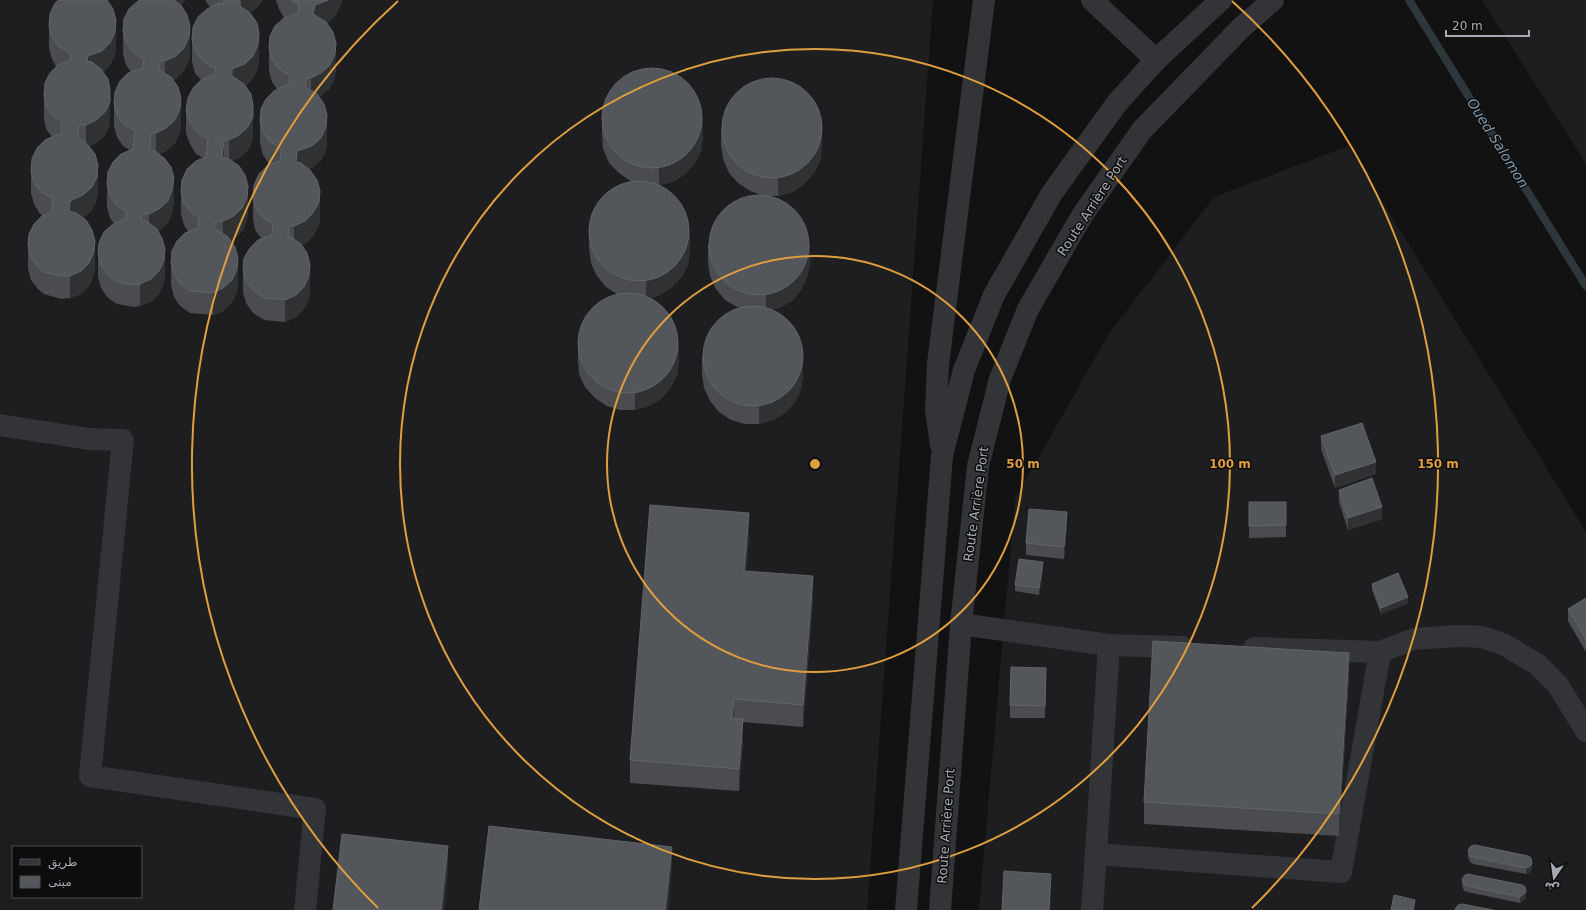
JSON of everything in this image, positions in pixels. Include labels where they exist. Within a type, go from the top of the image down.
[{"type":"street","points":[[942,456],[936,410],[938,364],[984,0]]},
{"type":"street","points":[[1092,0],[1156,60]]},
{"type":"street","points":[[906,910],[942,456],[964,370],[994,295],[1052,193],[1117,103],[1156,60],[1220,0]]},
{"type":"street","name":"Route Arrière Port","points":[[940,910],[961,624],[978,466],[1000,379],[1028,309],[1083,214],[1142,130],[1242,27],[1273,0]]},
{"type":"street","points":[[0,425],[90,439],[123,440],[90,776],[315,810],[305,910]]},
{"type":"street","points":[[961,624],[1109,645],[1205,647]]},
{"type":"street","points":[[1237,648],[1380,652],[1414,639],[1458,636],[1482,637],[1506,645],[1537,664],[1558,685],[1586,731]]},
{"type":"street","points":[[1092,910],[1109,645]]},
{"type":"street","points":[[1096,854],[1341,872],[1380,652]]},
{"type":"shaded area","points":[[0,0],[933,0],[867,910],[0,910]]},
{"type":"shaded area","points":[[1482,0],[1586,0],[1586,164]]},
{"type":"shaded area","points":[[1348,146],[1586,532],[1586,910],[979,910],[1015,499],[1108,335],[1214,197]]},
{"type":"building","points":[[59,0],[107,0],[113,9],[116,20],[115,32],[110,43],[102,51],[88,56],[87,61],[92,62],[101,69],[108,79],[110,102],[105,112],[96,120],[86,125],[79,125],[78,137],[88,145],[95,154],[98,165],[97,177],[92,187],[83,195],[70,201],[69,211],[76,213],[86,220],[92,230],[95,241],[94,252],[89,263],[81,271],[70,276],[61,276],[44,272],[38,267],[31,257],[28,246],[29,234],[34,224],[42,216],[51,212],[53,199],[40,191],[34,182],[31,171],[32,159],[37,148],[45,140],[56,135],[61,135],[62,122],[53,116],[46,106],[44,95],[45,83],[50,73],[58,65],[70,60],[71,54],[58,46],[52,37],[49,26],[50,14],[55,3]]},
{"type":"building","points":[[140,0],[174,0],[181,5],[187,15],[190,26],[189,37],[184,48],[176,56],[165,61],[160,61],[159,70],[171,77],[178,87],[181,98],[180,109],[175,120],[166,128],[156,133],[151,133],[150,150],[155,151],[164,158],[171,167],[174,178],[172,190],[168,201],[159,209],[149,214],[142,214],[141,220],[146,221],[156,228],[162,238],[165,249],[164,261],[159,271],[151,279],[134,285],[117,282],[108,275],[101,265],[98,254],[99,243],[104,232],[113,224],[125,219],[126,211],[116,205],[110,195],[107,184],[108,172],[113,162],[121,154],[133,149],[135,131],[123,124],[117,114],[114,103],[115,92],[120,81],[128,73],[143,68],[144,59],[133,52],[126,42],[123,31],[124,19],[129,9]]},
{"type":"building","points":[[224,0],[240,0],[240,6],[250,13],[257,23],[259,34],[258,45],[253,56],[245,64],[232,69],[232,76],[244,84],[251,94],[253,117],[248,127],[239,135],[229,140],[224,140],[222,157],[229,159],[239,166],[245,175],[248,186],[247,198],[242,208],[234,216],[223,221],[215,222],[214,228],[228,237],[235,247],[238,258],[237,269],[232,280],[223,288],[213,293],[190,291],[180,284],[174,274],[171,263],[172,251],[177,241],[185,233],[198,228],[199,218],[191,212],[184,203],[181,192],[182,180],[187,169],[196,161],[206,157],[208,139],[196,131],[190,122],[186,110],[188,98],[193,88],[201,80],[215,75],[216,68],[211,67],[202,60],[195,50],[192,39],[193,27],[198,17],[207,9],[217,4],[224,3]]},
{"type":"building","points":[[291,0],[328,0],[315,5],[313,14],[326,22],[333,32],[336,43],[335,54],[330,65],[321,73],[311,78],[306,78],[305,87],[317,94],[324,104],[327,115],[326,127],[321,138],[312,146],[297,151],[296,162],[301,163],[310,170],[317,180],[320,191],[319,202],[313,213],[305,221],[294,226],[289,226],[288,236],[301,244],[307,253],[310,265],[309,276],[304,287],[296,295],[285,300],[264,298],[253,290],[246,281],[243,270],[244,258],[250,248],[258,240],[272,235],[273,224],[262,217],[255,207],[253,196],[254,185],[259,174],[267,166],[280,161],[281,149],[269,141],[263,132],[260,121],[261,109],[266,99],[274,91],[285,85],[289,85],[290,76],[279,69],[272,59],[269,48],[270,36],[275,26],[284,18],[298,13],[299,4]]},
{"type":"building","points":[[652,68],[662,69],[680,76],[694,90],[701,108],[701,128],[694,146],[680,160],[662,167],[652,168],[642,167],[624,160],[610,146],[603,128],[602,118],[603,108],[610,90],[624,76],[642,69]]},
{"type":"building","points":[[772,78],[782,79],[800,86],[814,100],[821,118],[821,138],[814,156],[800,170],[782,177],[772,178],[762,177],[744,170],[730,156],[723,138],[722,128],[723,118],[730,100],[744,86],[762,79]]},
{"type":"building","points":[[639,181],[658,185],[675,195],[685,212],[689,231],[685,250],[675,267],[658,277],[639,281],[620,277],[603,267],[593,250],[589,231],[593,212],[603,195],[620,185]]},
{"type":"building","points":[[759,195],[769,196],[787,203],[801,217],[808,235],[808,255],[801,273],[787,287],[769,294],[759,295],[749,294],[731,287],[717,273],[710,255],[709,245],[710,235],[717,217],[731,203],[749,196]]},
{"type":"building","points":[[628,293],[638,294],[656,301],[670,315],[677,333],[677,353],[670,371],[656,385],[638,392],[628,393],[618,392],[600,385],[586,371],[579,353],[578,343],[579,333],[586,315],[600,301],[618,294]]},
{"type":"building","points":[[753,306],[772,310],[789,320],[799,337],[803,356],[799,375],[789,392],[772,402],[753,406],[734,402],[717,392],[707,375],[703,356],[707,337],[717,320],[734,310]]},
{"type":"building","points":[[1362,423],[1376,462],[1335,475],[1321,436]]},
{"type":"building","points":[[1372,478],[1382,507],[1348,518],[1339,490]]},
{"type":"building","points":[[1249,502],[1286,502],[1286,525],[1249,526]]},
{"type":"building","points":[[650,505],[749,513],[744,571],[813,576],[803,705],[734,699],[732,718],[743,719],[739,769],[630,760]]},
{"type":"building","points":[[1029,509],[1067,512],[1064,547],[1026,543]]},
{"type":"building","points":[[1019,559],[1043,562],[1039,588],[1015,585]]},
{"type":"building","points":[[1398,573],[1408,597],[1381,608],[1372,584]]},
{"type":"building","points":[[1586,598],[1586,640],[1568,609]]},
{"type":"building","points":[[1153,641],[1349,653],[1339,814],[1144,802]]},
{"type":"building","points":[[1011,667],[1046,668],[1045,706],[1010,705]]},
{"type":"building","points":[[489,826],[672,847],[665,910],[479,910]]},
{"type":"building","points":[[342,834],[448,846],[441,910],[333,910]]},
{"type":"building","points":[[1475,845],[1528,856],[1531,858],[1532,864],[1526,868],[1470,856],[1468,850],[1471,846]]},
{"type":"building","points":[[1004,871],[1051,874],[1049,910],[1002,910]]},
{"type":"building","points":[[1468,874],[1522,885],[1525,887],[1526,892],[1520,897],[1467,886],[1464,884],[1462,879]]},
{"type":"building","points":[[1394,895],[1415,900],[1413,910],[1391,910]]},
{"type":"building","points":[[1462,904],[1493,910],[1455,910],[1458,905]]},
{"type":"waterway","name":"Oued Salomon","points":[[1409,0],[1586,286]]}]
